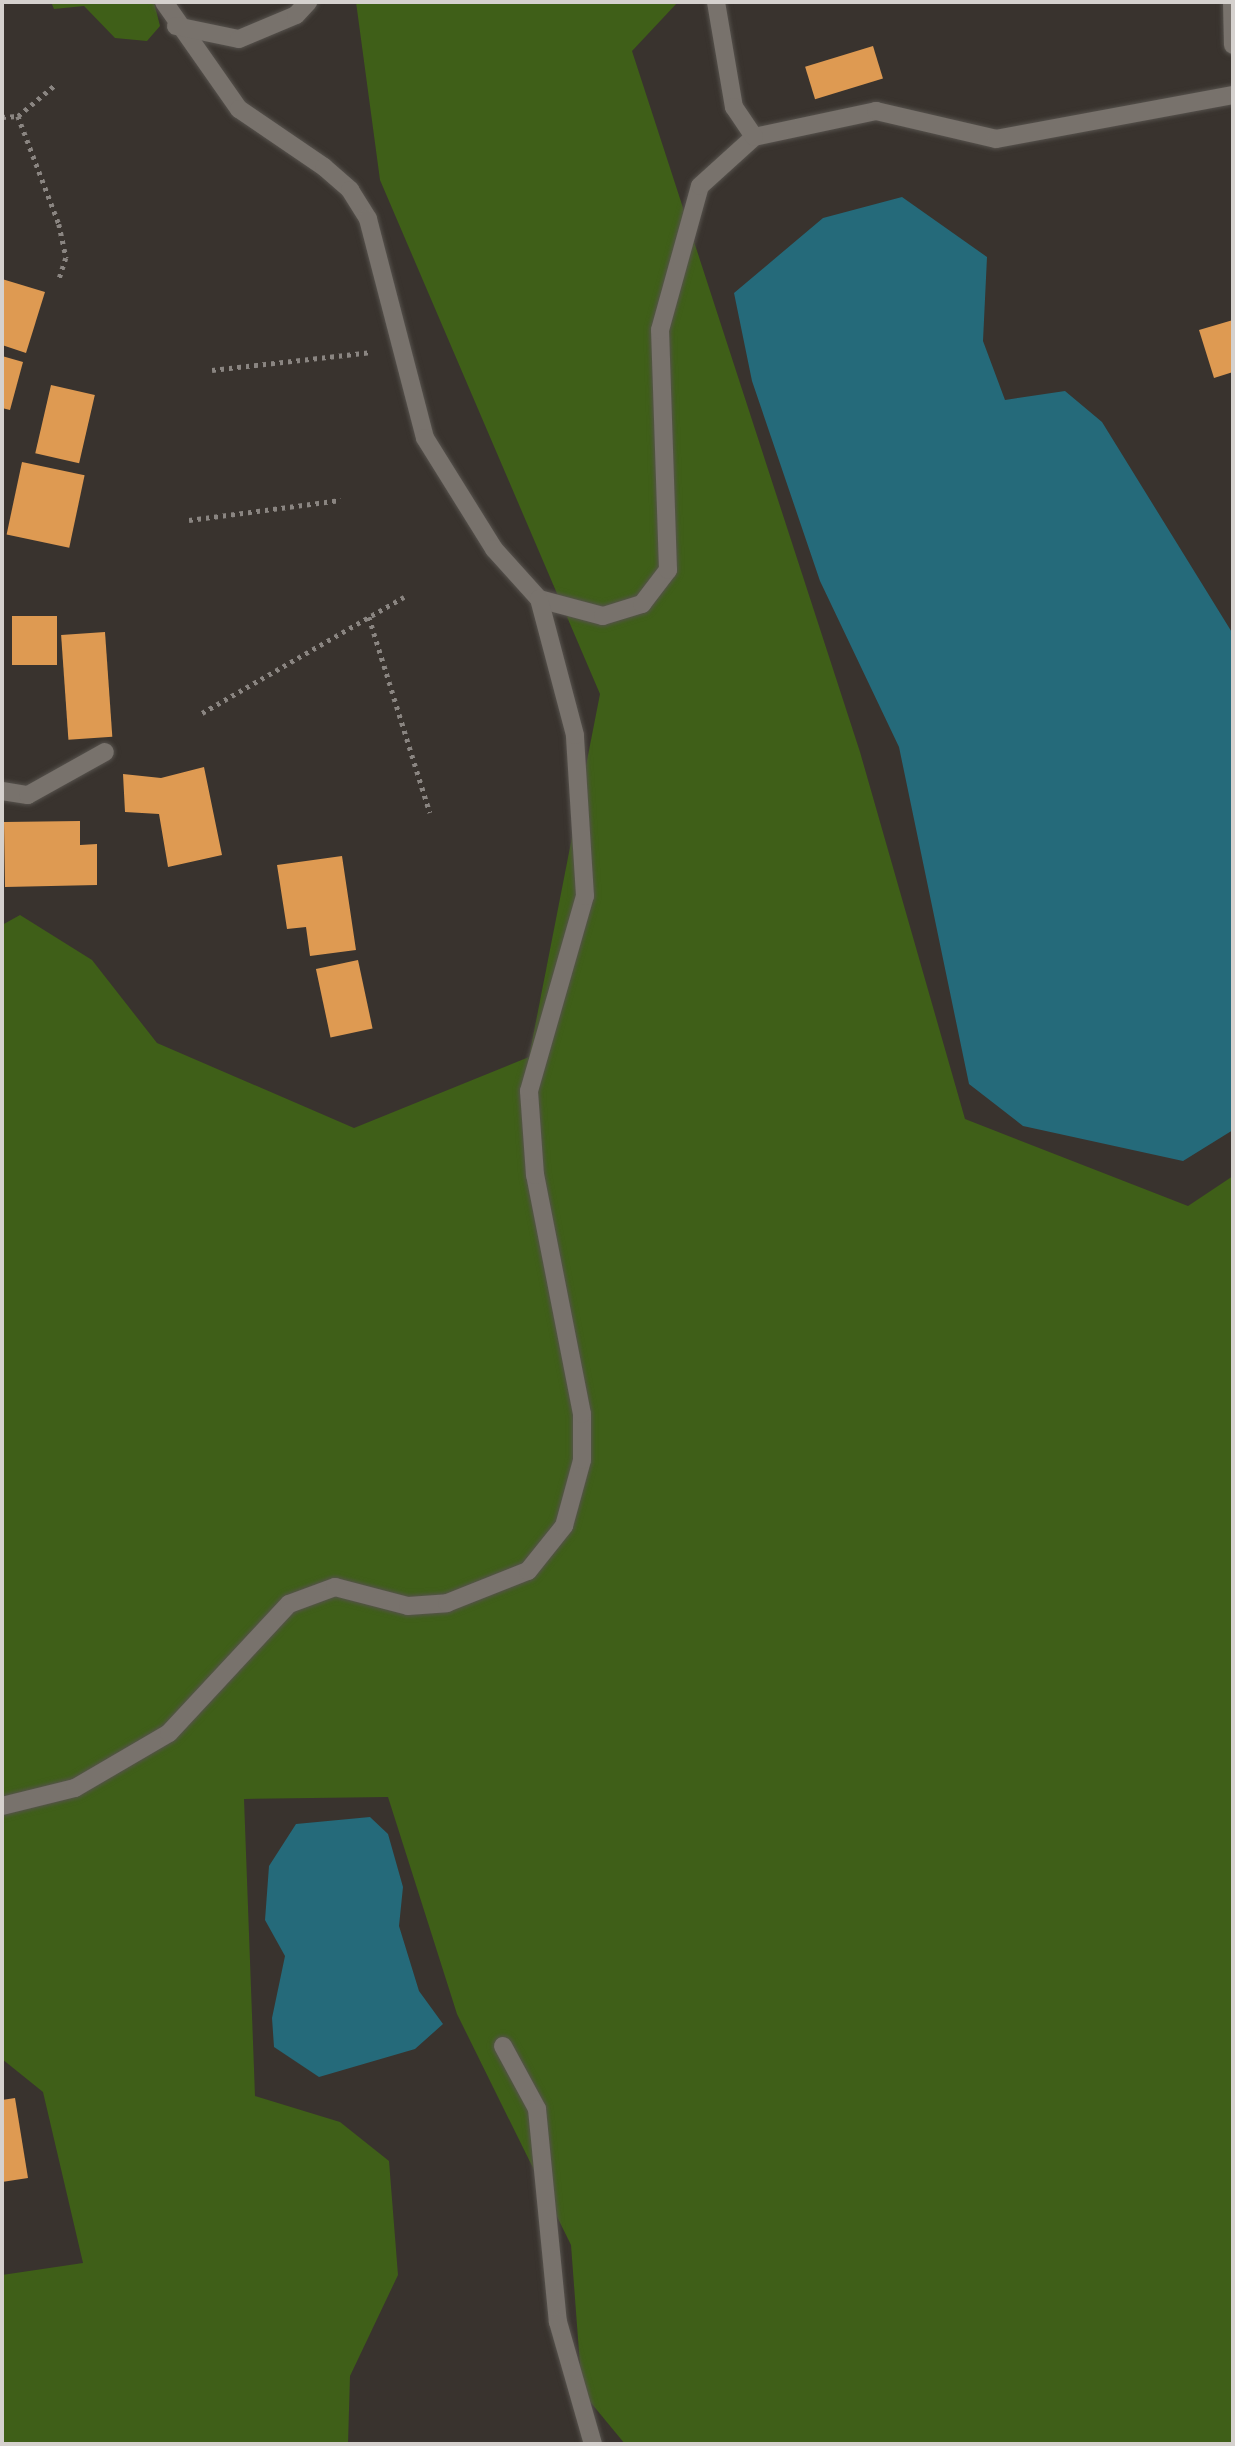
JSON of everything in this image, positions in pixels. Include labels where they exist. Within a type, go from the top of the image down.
[{"type":"street","points":[[2,1806],[75,1787],[169,1733],[289,1604],[335,1587],[408,1606],[466,1598],[528,1571],[564,1526],[582,1461],[582,1414],[535,1175],[529,1091],[585,896],[575,735],[539,599],[494,549],[425,438],[387,276],[368,219],[350,190],[239,109],[176,26],[164,2]]},
{"type":"street","points":[[176,26],[239,39],[296,15],[308,2]]},
{"type":"street","points":[[716,2],[734,107],[754,137]]},
{"type":"street","points":[[1232,2],[1233,45]]},
{"type":"street","points":[[539,599],[603,616],[642,604],[668,570],[660,330],[700,187],[754,137],[876,111],[996,139],[1233,95]]},
{"type":"street","points":[[2,791],[28,795],[105,752]]},
{"type":"street","points":[[503,2046],[537,2109],[558,2322],[593,2444]]},
{"type":"path","points":[[2,117],[18,116],[56,84]]},
{"type":"path","points":[[18,116],[59,225],[66,258],[58,282]]},
{"type":"path","points":[[212,370],[372,352]]},
{"type":"path","points":[[189,520],[341,500]]},
{"type":"path","points":[[202,713],[404,597]]},
{"type":"path","points":[[369,617],[430,813]]},
{"type":"green space","points":[[51,2],[154,2],[160,26],[147,41],[115,38],[84,6],[54,9]]},
{"type":"green space","points":[[356,2],[678,2],[632,51],[860,752],[965,1119],[1188,1206],[1233,1176],[1233,2444],[625,2444],[582,2392],[571,2245],[457,2014],[388,1797],[244,1799],[255,2096],[340,2122],[389,2161],[398,2275],[350,2376],[348,2444],[2,2444],[2,2275],[83,2263],[43,2092],[2,2059],[2,925],[20,915],[92,960],[157,1043],[354,1128],[529,1057],[600,694],[380,180]]},
{"type":"water","points":[[902,197],[987,257],[983,341],[1005,400],[1065,391],[1102,422],[1233,634],[1233,1130],[1183,1161],[1023,1126],[969,1084],[899,747],[820,581],[752,381],[734,293],[823,218]]},
{"type":"water","points":[[370,1817],[388,1834],[403,1887],[399,1926],[419,1991],[443,2024],[415,2049],[319,2077],[274,2047],[272,2018],[285,1956],[265,1920],[269,1866],[296,1824]]},
{"type":"building","points":[[873,46],[883,79],[815,99],[805,67]]},
{"type":"building","points":[[2,279],[45,292],[26,353],[2,345]]},
{"type":"building","points":[[1233,320],[1233,372],[1214,378],[1199,330]]},
{"type":"building","points":[[2,356],[23,362],[10,410],[2,408]]},
{"type":"building","points":[[51,385],[95,395],[79,463],[35,453]]},
{"type":"building","points":[[22,462],[85,475],[69,548],[7,534]]},
{"type":"building","points":[[12,616],[57,616],[57,665],[12,665]]},
{"type":"building","points":[[105,632],[112,737],[68,740],[61,635]]},
{"type":"building","points":[[204,767],[222,855],[168,867],[159,814],[125,812],[123,774],[161,778]]},
{"type":"building","points":[[80,821],[80,845],[97,844],[97,885],[5,887],[4,822]]},
{"type":"building","points":[[342,856],[356,950],[310,956],[306,927],[287,929],[277,865]]},
{"type":"building","points":[[358,960],[373,1028],[330,1037],[316,969]]},
{"type":"building","points":[[15,2098],[28,2178],[2,2182],[2,2100]]}]
